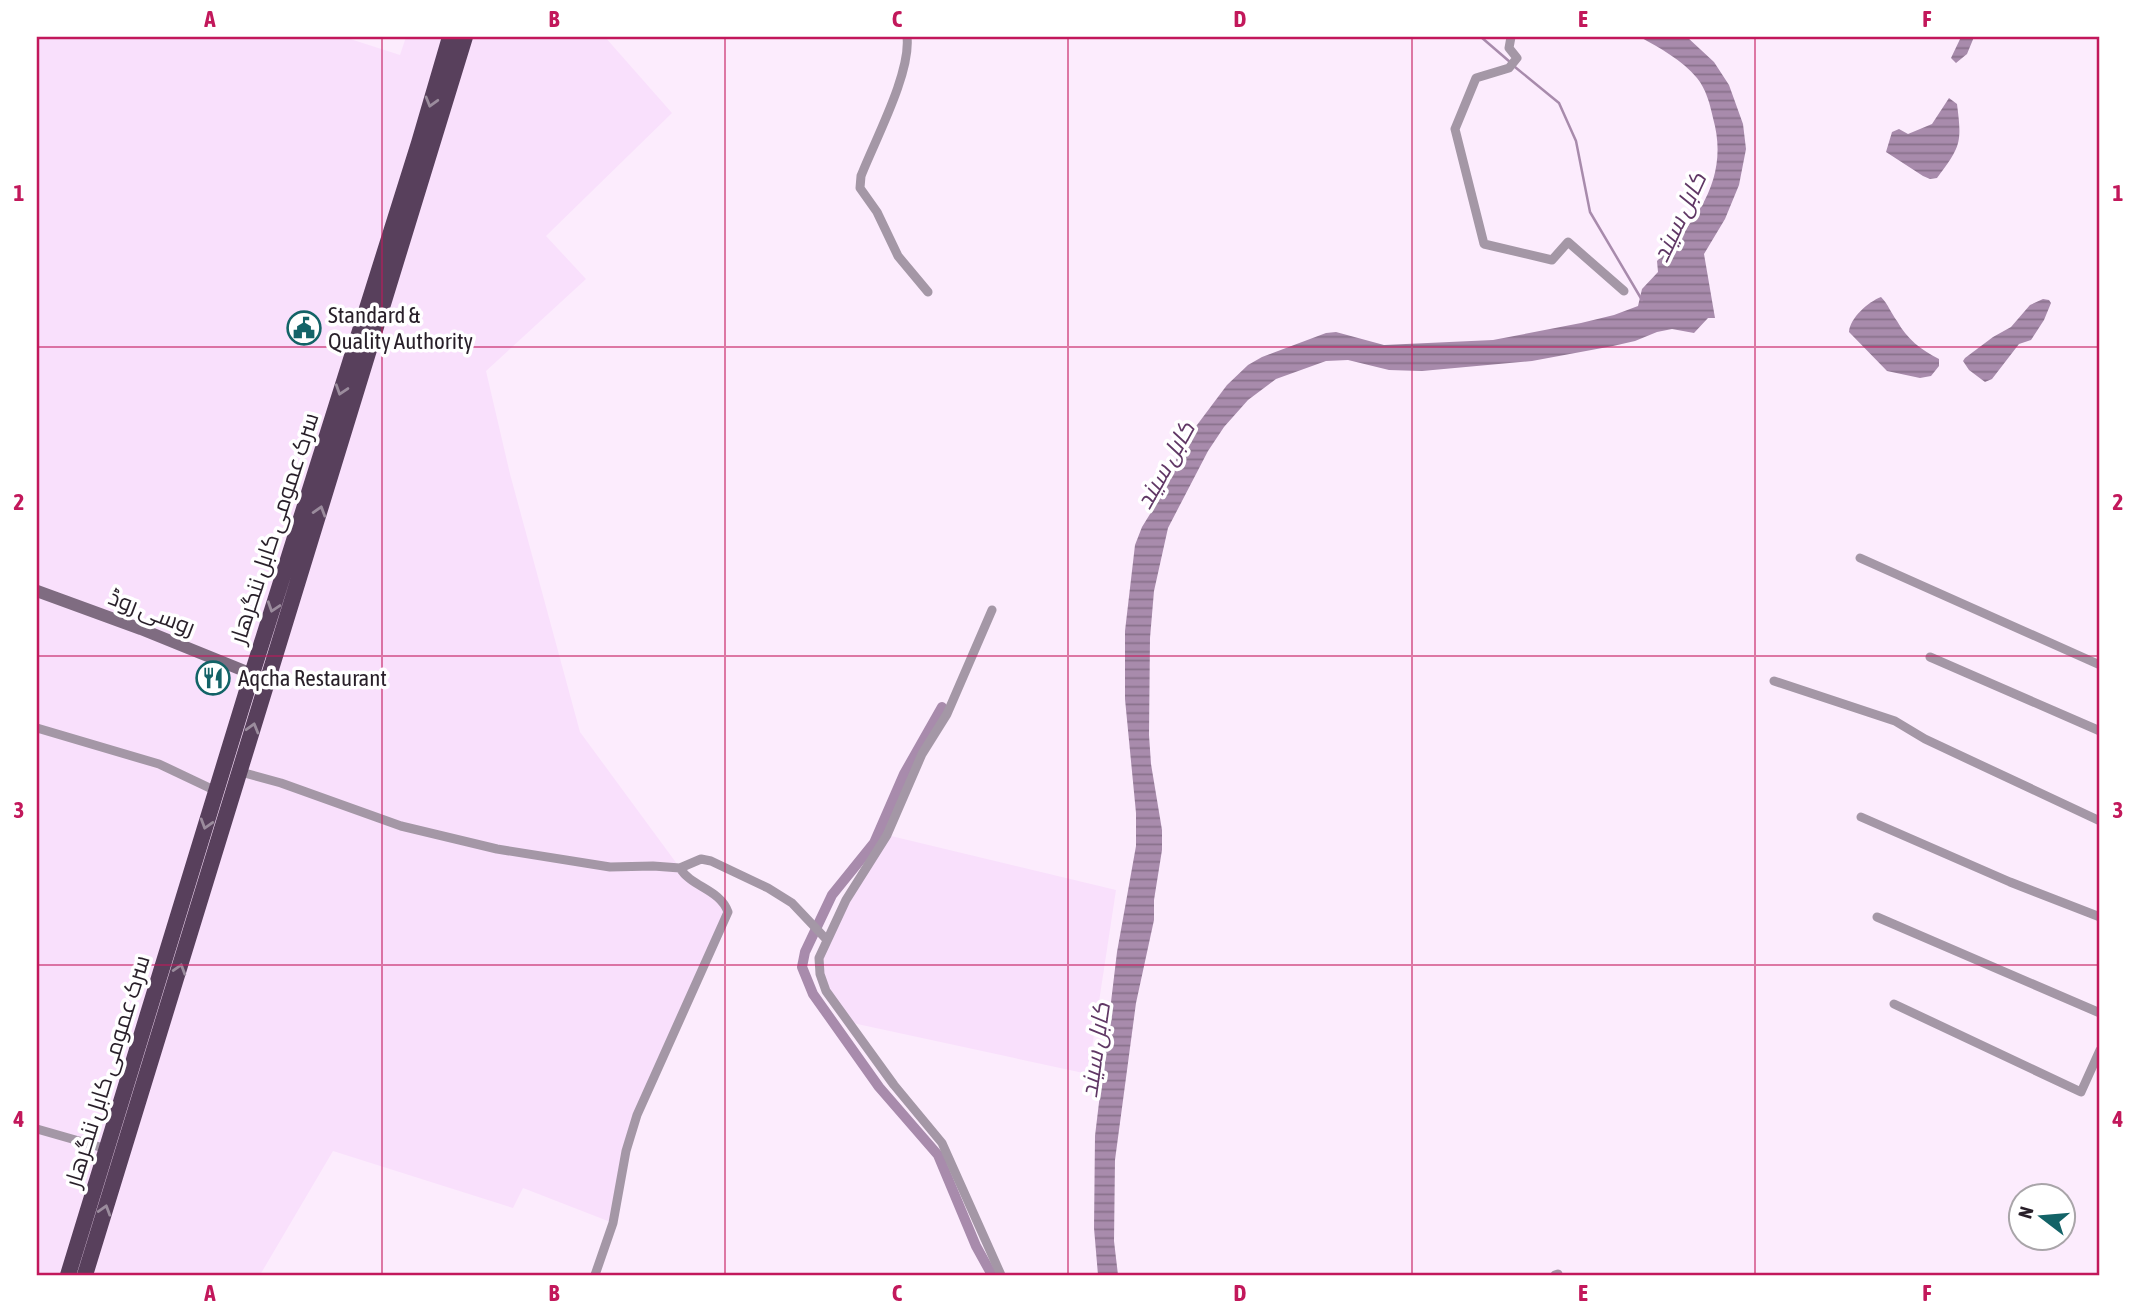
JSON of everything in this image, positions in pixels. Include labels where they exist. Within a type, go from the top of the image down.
[{"type":"highway","name":"سرک عمومی کابل ننگرهار","points":[[68,1275],[251,674],[419,143],[457,38]]},
{"type":"highway","name":"سرک عمومی کابل ننگرهار","points":[[85,1275],[241,772],[267,679],[383,311],[457,38]]},
{"type":"highway","points":[[151,1007],[167,1011]]},
{"type":"main road","name":"روسی روڈ","points":[[37,591],[141,629],[251,674]]},
{"type":"street","points":[[907,37],[909,50],[903,72],[860,176],[860,188],[877,212],[898,256],[928,292]]},
{"type":"street","points":[[1511,37],[1509,48],[1517,58],[1509,68],[1476,78],[1455,129],[1484,244],[1552,260],[1568,242],[1624,291]]},
{"type":"street","points":[[1860,558],[2100,664]]},
{"type":"street","points":[[992,610],[947,715],[922,754],[887,835],[846,900],[819,958],[820,974],[826,991],[894,1085],[942,1143],[1001,1275]]},
{"type":"street","points":[[1930,657],[2100,731]]},
{"type":"street","points":[[1774,681],[1854,710],[1895,721],[1925,739],[2100,821]]},
{"type":"street","points":[[37,728],[159,764],[215,791]]},
{"type":"street","points":[[241,772],[281,783],[401,826],[497,849],[610,867],[680,868],[701,859],[711,861],[768,888],[792,903],[827,940]]},
{"type":"street","points":[[1861,817],[2010,882],[2100,917]]},
{"type":"street","points":[[595,1275],[613,1223],[626,1151],[637,1115],[728,912],[726,906],[709,889],[684,874],[680,868]]},
{"type":"street","points":[[1877,917],[2100,1013]]},
{"type":"street","points":[[1894,1004],[2081,1092],[2100,1050]]},
{"type":"street","points":[[37,1129],[107,1149]]},
{"type":"shaded area","points":[[37,37],[344,37],[400,55],[406,37],[605,37],[672,113],[546,236],[586,279],[486,371],[510,474],[580,732],[680,868],[709,889],[728,912],[637,1115],[613,1223],[523,1188],[513,1208],[333,1151],[260,1275],[37,1275]]},
{"type":"shaded area","points":[[1640,37],[1687,37],[1714,62],[1729,85],[1743,124],[1746,149],[1739,185],[1725,219],[1704,254],[1715,318],[1708,318],[1694,333],[1672,329],[1635,341],[1532,361],[1422,371],[1389,370],[1348,360],[1326,361],[1276,379],[1248,400],[1224,427],[1208,451],[1168,528],[1154,591],[1150,638],[1149,735],[1162,830],[1162,850],[1154,900],[1154,920],[1136,1003],[1115,1160],[1114,1241],[1118,1275],[1098,1275],[1094,1228],[1095,1136],[1117,952],[1136,846],[1136,813],[1125,699],[1125,631],[1135,545],[1142,527],[1163,493],[1182,445],[1227,385],[1248,365],[1262,357],[1326,333],[1336,332],[1384,345],[1493,340],[1581,323],[1638,306],[1642,289],[1658,272],[1657,261],[1697,214],[1713,179],[1717,160],[1713,118],[1700,82],[1678,60]]},
{"type":"shaded area","points":[[1961,37],[1974,37],[1967,54],[1956,63],[1951,58]]},
{"type":"shaded area","points":[[1949,98],[1957,104],[1958,144],[1937,178],[1930,179],[1886,152],[1892,132],[1899,129],[1908,134],[1932,124]]},
{"type":"shaded area","points":[[1881,297],[1910,339],[1939,359],[1939,366],[1931,376],[1920,378],[1887,371],[1849,332],[1860,311]]},
{"type":"shaded area","points":[[2043,299],[2051,303],[2044,320],[2031,340],[2019,344],[1992,379],[1985,382],[1969,370],[1963,361],[1965,358],[2011,327],[2030,305]]},
{"type":"shaded area","points":[[887,835],[1116,890],[1088,1074],[848,1022],[826,991],[819,958]]},
{"type":"waterway","points":[[1481,37],[1510,62]]},
{"type":"waterway","points":[[1515,67],[1559,103],[1576,141],[1590,212],[1642,300]]},
{"type":"waterway","points":[[942,707],[904,774],[874,843],[832,895],[805,952],[802,967],[813,994],[879,1087],[938,1155],[976,1246],[992,1275]]},
{"type":"place","name":"Standard & Quality Authority","points":[[304,328]]},
{"type":"place","name":"Aqcha Restaurant","points":[[213,678]]},
{"type":"water label","name":"کابل سيند","points":[[1679,217]]},
{"type":"water label","name":"کابل سيند","points":[[1165,465]]},
{"type":"water label","name":"کابل سيند","points":[[1095,1050]]}]
